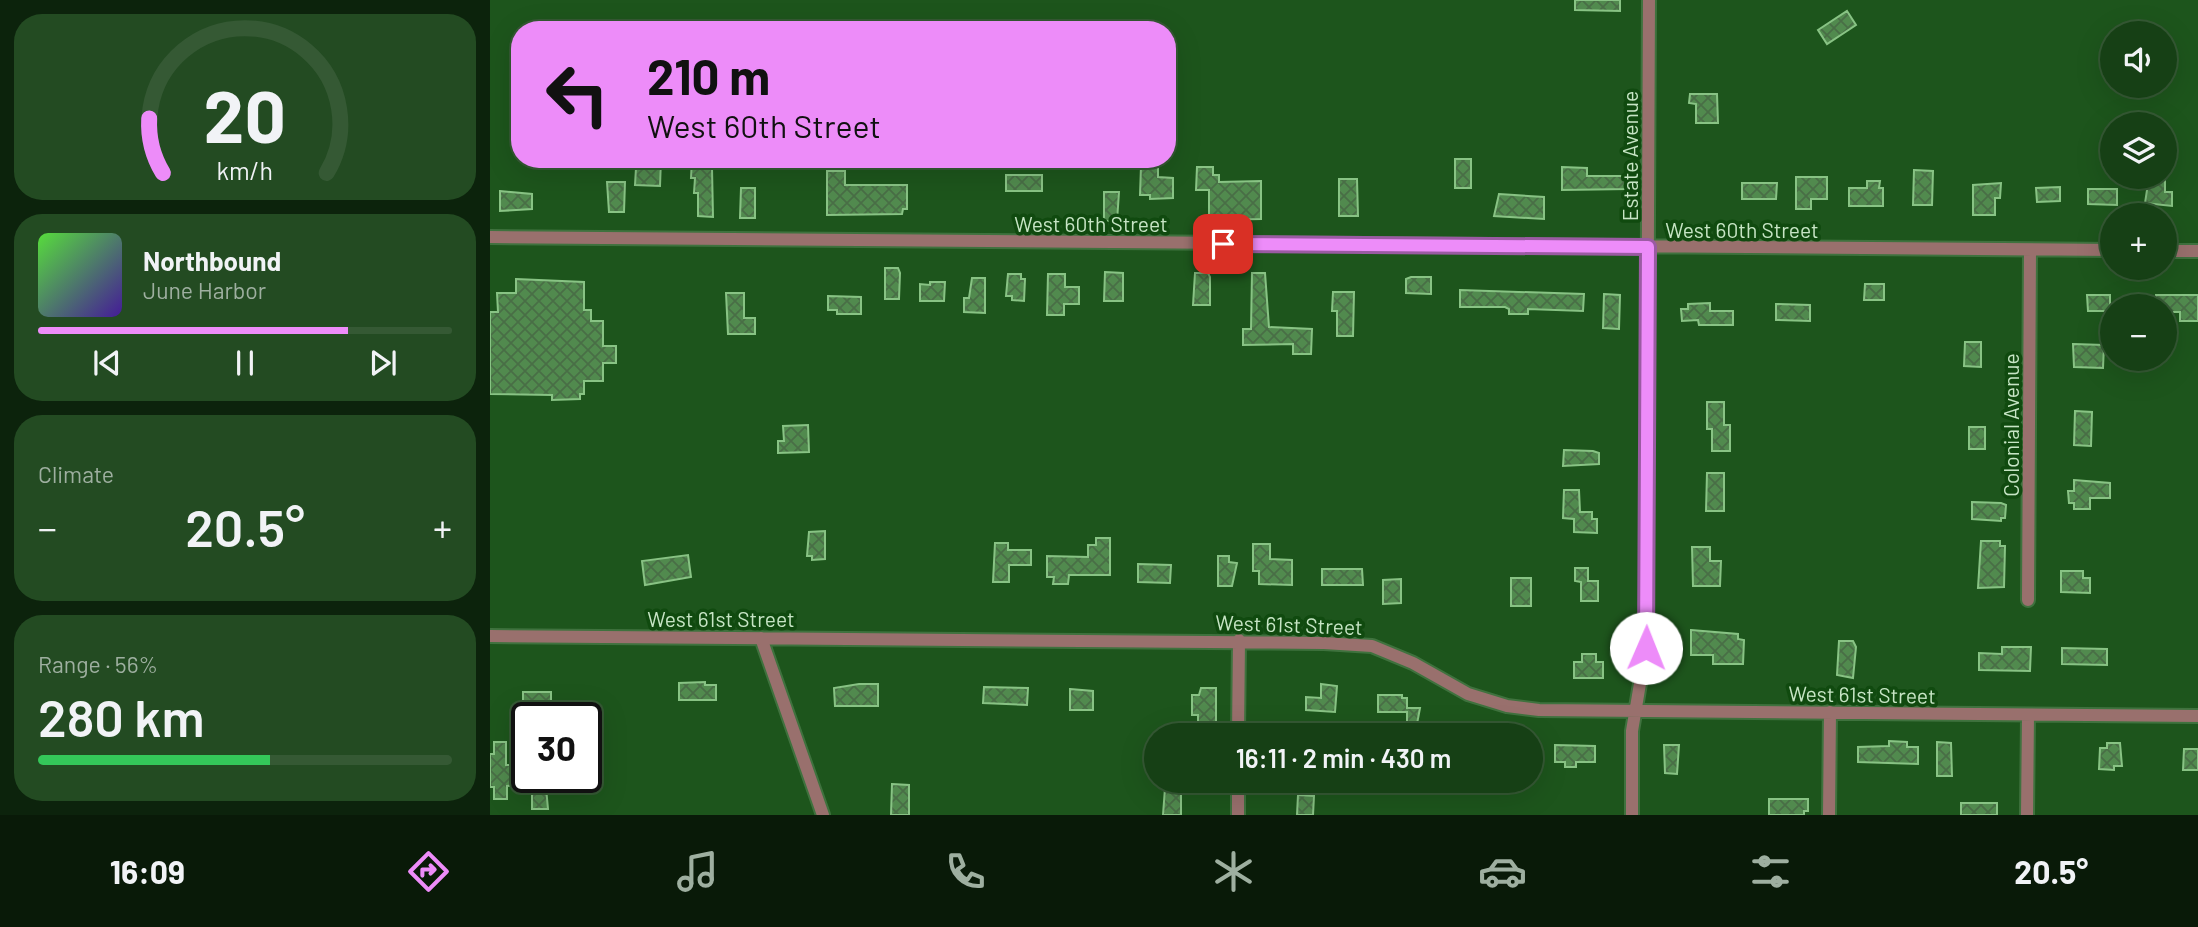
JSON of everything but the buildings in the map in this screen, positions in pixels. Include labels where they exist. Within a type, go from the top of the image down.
[{"type":"street","name":"Estate Avenue","points":[[1632,815],[1632,731],[1646,648],[1649,0]]},
{"type":"street","name":"West 60th Street","points":[[490,237],[2100,250]]},
{"type":"street","name":"Colonial Avenue","points":[[2028,600],[2030,250]]},
{"type":"street","points":[[2177,251],[2198,251]]},
{"type":"street","name":"West 61st Street","points":[[490,636],[1239,640],[1372,646],[1413,663],[1468,694],[1507,706],[1539,710],[2198,716]]},
{"type":"street","points":[[761,638],[823,815]]},
{"type":"street","points":[[1238,723],[1239,640]]},
{"type":"street","points":[[1829,815],[1830,712]]},
{"type":"street","points":[[2027,815],[2028,715]]},
{"type":"street","points":[[1238,793],[1238,815]]},
{"type":"route","points":[[1223,244],[1648,247],[1646,648]]}]
